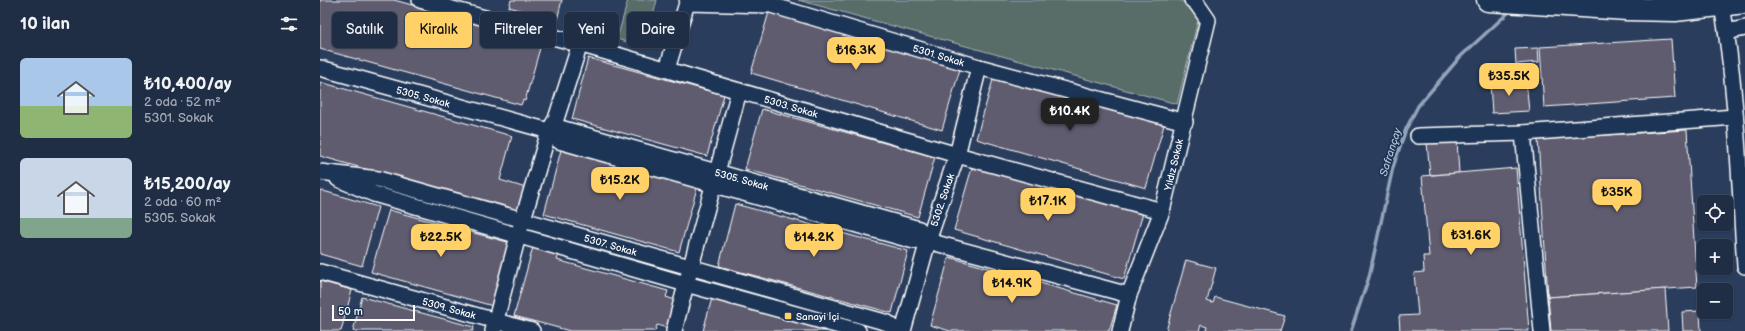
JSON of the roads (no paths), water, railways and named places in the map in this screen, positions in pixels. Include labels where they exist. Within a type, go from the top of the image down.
[{"type":"highway","points":[[1488,0],[1627,9],[1675,10],[1745,2]]},
{"type":"street","name":"5303. Sokak","points":[[420,0],[564,40]]},
{"type":"street","name":"Yıldız Sokak","points":[[1120,331],[1129,295],[1162,211],[1185,122],[1208,20],[1197,4],[1192,0]]},
{"type":"street","name":"5301. Sokak","points":[[667,69],[687,3],[771,5],[980,67],[1185,122]]},
{"type":"street","points":[[1722,5],[1727,32],[1735,117],[1745,266]]},
{"type":"street","points":[[1727,32],[1745,28]]},
{"type":"street","points":[[494,326],[518,236],[549,131],[556,119],[579,48]]},
{"type":"street","name":"5303. Sokak","points":[[594,48],[957,155],[1162,211]]},
{"type":"street","name":"5302. Sokak","points":[[903,331],[928,241],[957,155],[980,67]]},
{"type":"street","name":"5305. Sokak","points":[[320,68],[549,131],[560,128],[716,178],[919,229],[928,241],[1129,295]]},
{"type":"street","points":[[674,331],[690,266],[716,178],[739,91]]},
{"type":"street","points":[[1418,136],[1523,133],[1735,117]]},
{"type":"street","points":[[1523,133],[1542,331]]},
{"type":"street","name":"5307. Sokak","points":[[320,172],[378,179],[888,323],[898,331]]},
{"type":"street","name":"5307. Sokak","points":[[320,172],[374,194],[686,284],[858,331]]},
{"type":"street","name":"5309. Sokak","points":[[320,272],[494,326],[532,331]]},
{"type":"waterway","name":"Safrançay","points":[[1351,331],[1369,277],[1393,167],[1406,129],[1418,106],[1460,57],[1509,12]]},
{"type":"place","name":"Sanayi İçi","points":[[788,316]]}]
